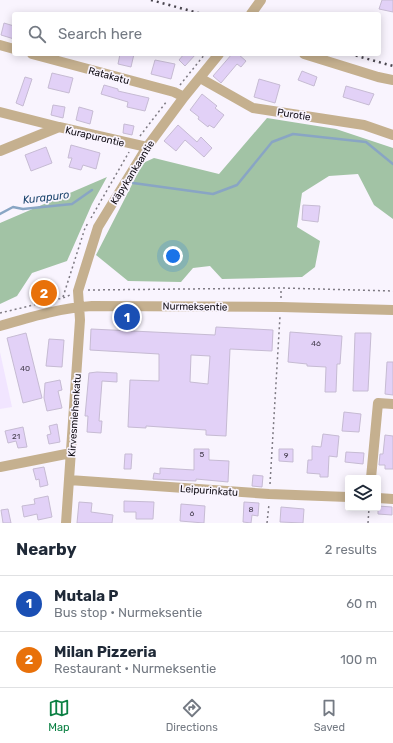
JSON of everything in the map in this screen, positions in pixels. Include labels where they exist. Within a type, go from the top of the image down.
[{"type":"street","points":[[252,12],[261,0]]},
{"type":"street","points":[[0,45],[12,48]]},
{"type":"street","name":"Ratakatu","points":[[39,56],[174,92],[184,97]]},
{"type":"street","name":"Käpykankaantie","points":[[80,307],[78,291],[98,227],[147,147],[184,97],[217,56]]},
{"type":"street","points":[[310,56],[378,77],[393,80]]},
{"type":"street","name":"Purotie","points":[[200,78],[253,108],[364,125],[393,135]]},
{"type":"street","points":[[0,112],[59,127]]},
{"type":"street","name":"Kurapurontie","points":[[0,151],[59,127],[147,147]]},
{"type":"street","name":"Nurmeksentie","points":[[0,326],[42,313],[80,307],[112,305],[393,310]]},
{"type":"street","name":"Kirvesmiehenkatu","points":[[66,523],[70,480],[80,307]]},
{"type":"street","points":[[371,475],[378,403],[393,404]]},
{"type":"street","points":[[0,467],[71,453]]},
{"type":"street","name":"Leipurinkatu","points":[[70,480],[269,494],[345,497]]},
{"type":"street","points":[[381,498],[393,499]]},
{"type":"path","points":[[268,523],[281,288]]},
{"type":"path","points":[[0,313],[63,298],[78,291],[281,288],[393,292]]},
{"type":"path","points":[[368,523],[369,511]]},
{"type":"shaded area","points":[[0,352],[12,407],[0,409]]},
{"type":"green space","points":[[267,118],[336,129],[393,148],[393,219],[374,205],[358,174],[329,176],[302,193],[297,227],[320,241],[315,267],[302,277],[222,279],[210,266],[193,268],[181,282],[128,281],[96,255],[143,163],[154,158],[219,174]]},
{"type":"green space","points":[[107,177],[92,204],[67,261],[32,273],[17,296],[0,304],[0,223]]},
{"type":"building","points":[[382,0],[393,0],[393,12],[379,9]]},
{"type":"building","points":[[4,23],[12,25],[12,38],[1,35]]},
{"type":"building","points":[[120,56],[134,56],[131,67],[118,64]]},
{"type":"building","points":[[182,56],[194,56],[185,66],[179,60]]},
{"type":"building","points":[[230,56],[240,56],[246,61],[241,67],[237,64],[221,83],[213,76]]},
{"type":"building","points":[[155,60],[175,64],[171,79],[151,74]]},
{"type":"building","points":[[302,71],[317,77],[314,86],[298,80]]},
{"type":"building","points":[[52,73],[73,78],[69,93],[48,88]]},
{"type":"building","points":[[25,77],[32,79],[23,106],[16,103]]},
{"type":"building","points":[[259,79],[280,85],[275,103],[254,97]]},
{"type":"building","points":[[104,85],[118,89],[118,91],[149,98],[145,111],[127,107],[128,102],[101,94]]},
{"type":"building","points":[[346,86],[374,94],[369,105],[343,97]]},
{"type":"building","points":[[202,94],[217,106],[215,108],[224,115],[214,128],[209,125],[208,127],[190,110]]},
{"type":"building","points":[[53,105],[65,107],[63,118],[51,115]]},
{"type":"building","points":[[79,107],[93,111],[90,124],[76,120]]},
{"type":"building","points":[[124,124],[134,126],[132,135],[123,133]]},
{"type":"building","points":[[178,125],[197,142],[201,137],[212,148],[204,157],[185,140],[176,151],[164,141]]},
{"type":"building","points":[[71,145],[100,153],[96,169],[83,165],[81,170],[69,167],[72,158],[68,158]]},
{"type":"building","points":[[46,147],[52,163],[31,171],[25,155]]},
{"type":"building","points":[[303,205],[320,206],[318,222],[302,220]]},
{"type":"building","points":[[47,281],[51,295],[39,299],[35,285]]},
{"type":"building","points":[[216,327],[273,330],[272,351],[230,349],[226,436],[206,435],[206,430],[146,426],[146,428],[128,427],[130,380],[159,381],[159,354],[90,350],[91,329],[215,335]],"holes":[[[191,355],[210,356],[208,384],[190,382]]]},
{"type":"building","points":[[290,332],[342,336],[340,364],[337,364],[336,392],[325,392],[326,367],[307,366],[307,364],[288,362]]},
{"type":"building","points":[[26,333],[42,398],[23,403],[7,338]]},
{"type":"building","points":[[355,333],[371,333],[368,391],[353,391]]},
{"type":"building","points":[[49,339],[64,340],[62,367],[46,366]]},
{"type":"building","points":[[387,362],[393,362],[393,395],[385,394]]},
{"type":"building","points":[[89,373],[117,373],[117,382],[102,381],[99,421],[102,421],[101,433],[87,432],[88,416],[85,416]]},
{"type":"building","points":[[60,380],[62,390],[58,391],[62,408],[47,411],[44,398],[45,383]]},
{"type":"building","points":[[344,412],[361,414],[359,432],[342,431]]},
{"type":"building","points":[[57,424],[60,442],[49,444],[47,435],[51,434],[49,426]]},
{"type":"building","points":[[23,427],[27,447],[18,448],[16,441],[8,443],[5,431]]},
{"type":"building","points":[[323,434],[339,436],[337,457],[329,456],[328,477],[320,477],[320,474],[307,473],[308,460],[312,460],[312,446],[321,447]]},
{"type":"building","points":[[385,435],[393,436],[393,469],[385,469],[385,465],[379,465],[380,454],[383,454]]},
{"type":"building","points":[[194,449],[209,449],[209,460],[229,461],[228,482],[196,479],[196,481],[153,479],[154,473],[160,474],[160,468],[194,470]]},
{"type":"building","points":[[279,449],[293,449],[293,462],[279,461]]},
{"type":"building","points":[[346,452],[364,453],[363,464],[345,462]]},
{"type":"building","points":[[125,454],[132,454],[131,469],[124,469]]},
{"type":"building","points":[[44,467],[48,485],[40,487],[39,479],[36,480],[33,469]]},
{"type":"building","points":[[253,475],[263,476],[262,487],[252,486]]},
{"type":"building","points":[[48,496],[52,517],[38,520],[37,514],[24,517],[22,506],[35,504],[34,499]]},
{"type":"building","points":[[124,501],[154,502],[153,519],[136,519],[136,512],[124,512]]},
{"type":"building","points":[[79,502],[92,503],[91,512],[113,515],[112,523],[77,523]]},
{"type":"building","points":[[244,502],[259,503],[258,516],[252,515],[251,523],[243,522]]},
{"type":"building","points":[[181,504],[205,506],[204,523],[180,521]]},
{"type":"building","points":[[381,506],[392,507],[392,515],[378,514],[378,511],[381,511]]},
{"type":"building","points":[[281,507],[304,509],[303,523],[280,522]]},
{"type":"building","points":[[8,509],[11,523],[3,523],[1,510]]},
{"type":"waterway","points":[[133,183],[213,194],[237,185],[272,142],[293,134],[366,142],[393,164]]},
{"type":"waterway","name":"Kurapuro","points":[[0,214],[13,207],[23,209],[72,204],[92,190]]},
{"type":"railway","points":[[151,0],[195,12]]},
{"type":"railway","points":[[357,56],[393,66]]},
{"type":"place","name":"Milan Pizzeria","points":[[44,293]]},
{"type":"place","name":"Mutala P","points":[[127,317]]}]
